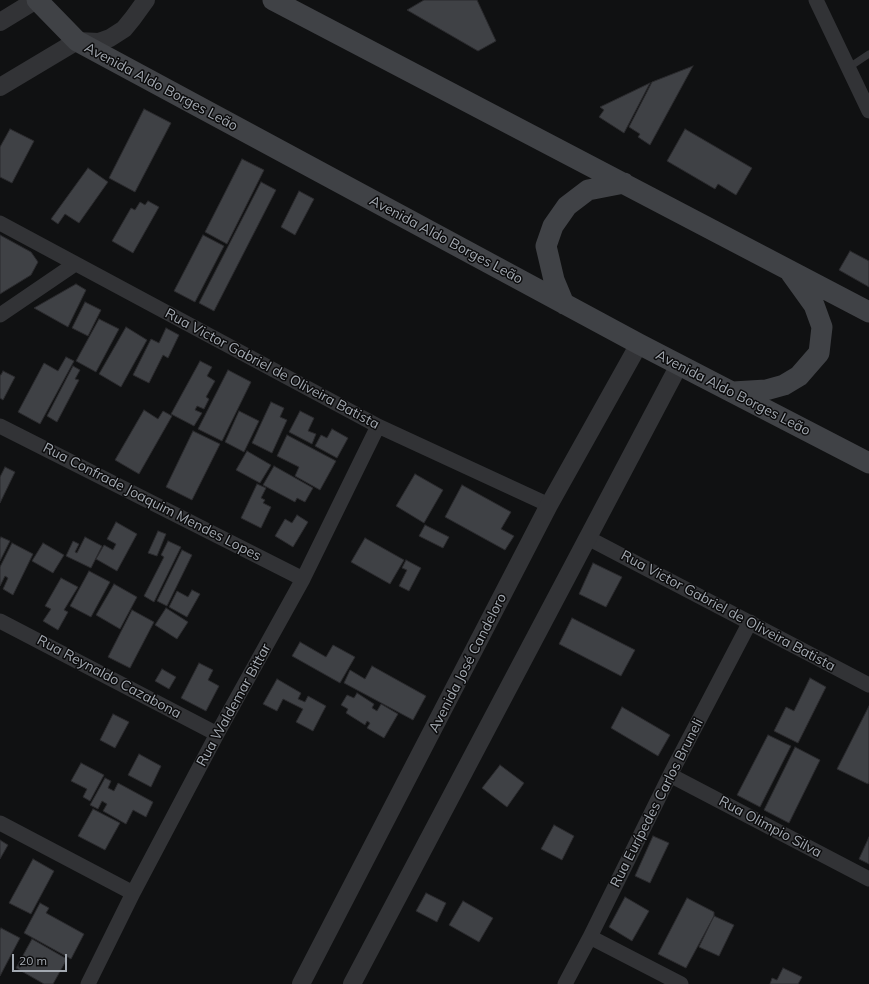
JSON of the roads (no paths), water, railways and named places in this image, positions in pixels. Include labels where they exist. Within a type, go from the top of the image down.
[{"type":"main road","name":"Avenida Aldo Borges Leão","points":[[36,0],[77,41],[638,344],[869,463]]},
{"type":"main road","points":[[273,0],[869,312]]},
{"type":"main road","points":[[564,304],[554,280],[546,246],[553,226],[567,206],[588,190],[624,183]]},
{"type":"main road","points":[[732,392],[766,390],[784,385],[798,376],[819,353],[822,327],[817,312],[814,305],[787,269]]},
{"type":"street","points":[[0,22],[36,0]]},
{"type":"street","points":[[0,86],[77,41],[99,42],[110,38],[124,29],[146,0]]},
{"type":"street","points":[[816,0],[869,111]]},
{"type":"street","name":"Rua Victor Gabriel de Oliveira Batista","points":[[0,223],[378,426],[549,505]]},
{"type":"street","points":[[0,315],[75,264]]},
{"type":"street","name":"Avenida José Candeloro","points":[[301,984],[549,505],[638,344]]},
{"type":"street","points":[[352,984],[679,365]]},
{"type":"street","name":"Rua Confrade Joaquim Mendes Lopes","points":[[0,426],[303,579]]},
{"type":"street","name":"Rua Waldemar Bittar","points":[[88,984],[133,893],[303,579],[378,426]]},
{"type":"street","name":"Rua Victor Gabriel de Oliveira Batista","points":[[588,538],[869,685]]},
{"type":"street","name":"Rua Reynaldo Cazabona","points":[[0,620],[218,734]]},
{"type":"street","name":"Rua Eurípedes Carlos Bruneli","points":[[565,984],[590,937],[670,775],[750,622]]},
{"type":"street","name":"Rua Olimpio Silva","points":[[670,775],[869,879]]},
{"type":"street","points":[[0,823],[133,893]]},
{"type":"street","points":[[590,937],[681,984]]},
{"type":"lane","points":[[848,68],[869,54]]}]
